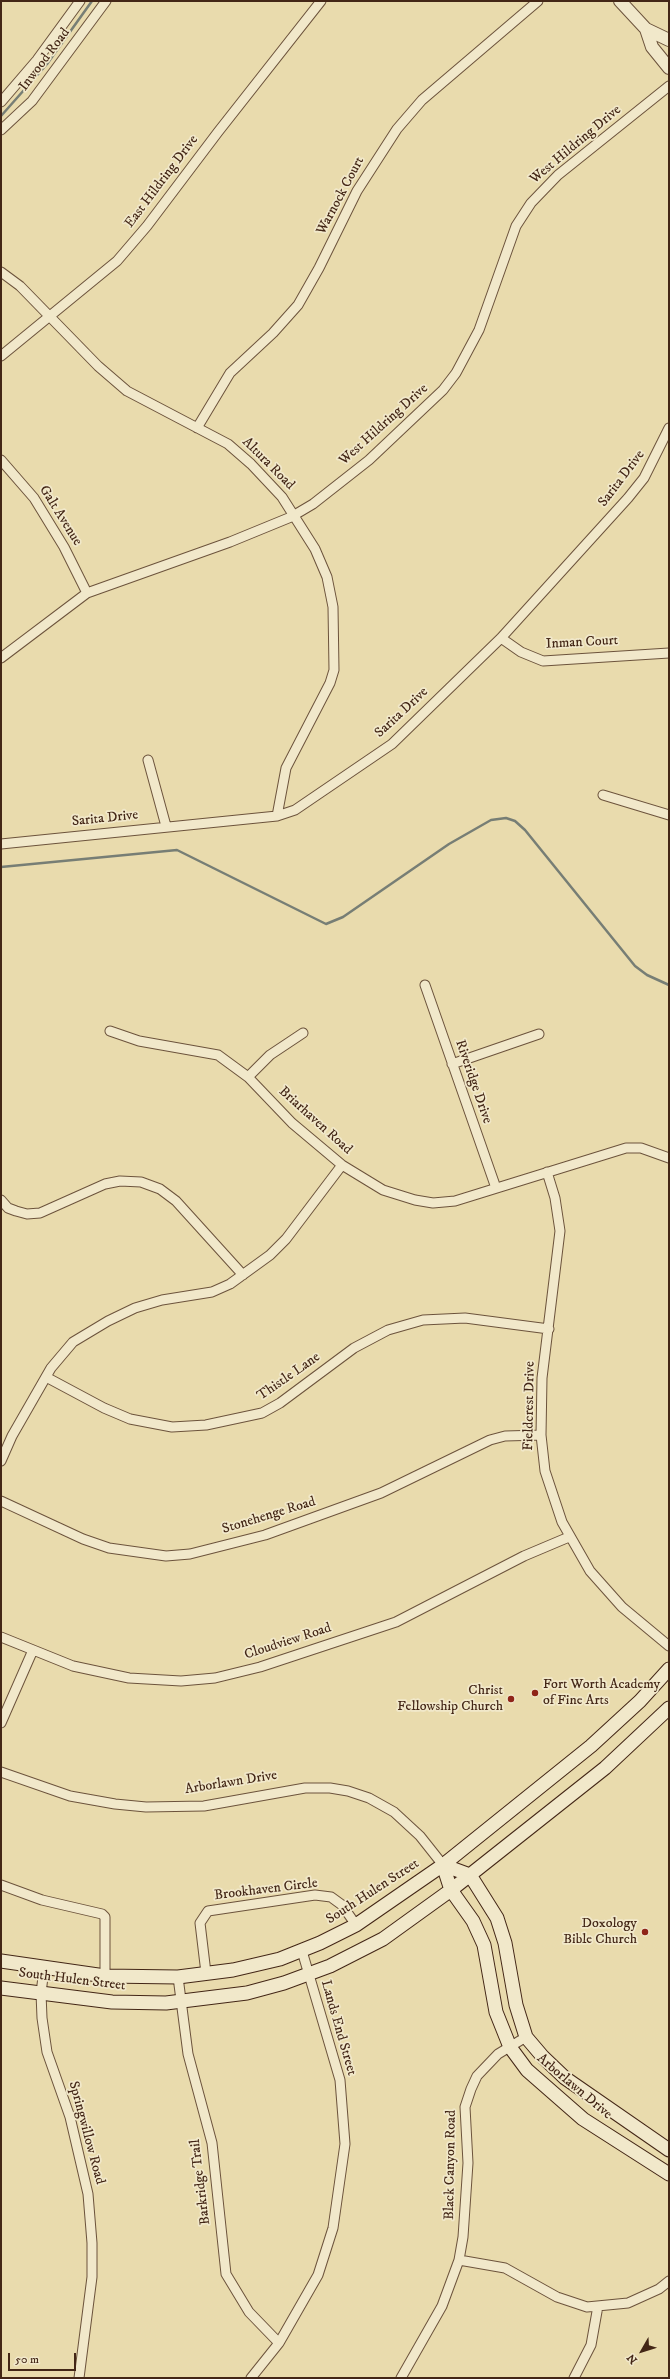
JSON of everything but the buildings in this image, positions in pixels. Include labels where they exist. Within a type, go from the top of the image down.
[{"type":"main road","name":"South Hulen Street","points":[[1,1961],[44,1969],[105,1976],[178,1977],[233,1970],[280,1959],[302,1951],[356,1925],[443,1864],[596,1742],[640,1701],[669,1669]]},
{"type":"main road","name":"South Hulen Street","points":[[1,1988],[112,2002],[181,2002],[247,1993],[308,1974],[349,1958],[383,1939],[451,1890],[605,1768],[669,1708]]},
{"type":"main road","name":"Arborlawn Drive","points":[[443,1864],[470,1875],[497,1918],[505,1943],[516,2005],[526,2037],[543,2057],[565,2078],[669,2150]]},
{"type":"main road","name":"Arborlawn Drive","points":[[443,1864],[451,1890],[470,1916],[484,1945],[496,2012],[510,2047],[527,2070],[583,2119],[669,2174]]},
{"type":"street","name":"Inwood Road","points":[[1,102],[37,60],[80,1]]},
{"type":"street","name":"Inwood Road","points":[[1,130],[32,101],[106,1]]},
{"type":"street","name":"East Hildring Drive","points":[[1,356],[51,317],[117,261],[147,226],[218,132],[321,1]]},
{"type":"street","name":"Warnock Court","points":[[197,428],[230,373],[273,333],[298,305],[319,268],[357,192],[397,129],[422,100],[538,1]]},
{"type":"street","points":[[620,1],[646,28],[669,40]]},
{"type":"street","points":[[646,28],[652,47],[669,68]]},
{"type":"street","name":"West Hildring Drive","points":[[1,658],[87,593],[230,542],[295,515],[313,504],[369,460],[443,390],[470,351],[479,330],[508,245],[516,226],[531,203],[558,175],[669,86]]},
{"type":"street","name":"Altura Road","points":[[1,272],[20,286],[98,366],[127,391],[228,444],[251,464],[272,484],[295,515],[315,550],[327,577],[334,607],[334,670],[330,683],[286,768],[277,816]]},
{"type":"street","name":"Sarita Drive","points":[[1,844],[166,826],[277,816],[295,810],[392,744],[501,638],[628,498],[644,478],[669,428]]},
{"type":"street","name":"Galt Avenue","points":[[1,460],[34,498],[64,547],[87,593]]},
{"type":"street","name":"Inman Court","points":[[501,638],[521,652],[543,661],[669,653]]},
{"type":"street","points":[[148,760],[166,826]]},
{"type":"street","points":[[603,795],[669,815]]},
{"type":"street","name":"Riveridge Drive","points":[[425,985],[496,1188]]},
{"type":"street","name":"Briarhaven Road","points":[[110,1031],[140,1041],[218,1055],[248,1077],[292,1123],[342,1165],[383,1190],[404,1198],[433,1203],[455,1201],[626,1148],[641,1148],[669,1158]]},
{"type":"street","points":[[248,1077],[270,1055],[303,1032]]},
{"type":"street","points":[[452,1064],[539,1034]]},
{"type":"street","points":[[1,1461],[12,1436],[51,1368],[73,1342],[108,1321],[135,1308],[162,1300],[212,1292],[243,1276],[270,1255],[286,1239],[342,1165]]},
{"type":"street","name":"Fieldcrest Drive","points":[[547,1172],[555,1198],[560,1232],[542,1378],[541,1435],[545,1471],[550,1490],[569,1537],[587,1566],[606,1591],[632,1616],[669,1646]]},
{"type":"street","points":[[1,1200],[8,1208],[16,1211],[27,1214],[40,1213],[105,1184],[120,1181],[141,1182],[160,1189],[176,1201],[243,1276]]},
{"type":"street","name":"Thistle Lane","points":[[46,1377],[104,1408],[130,1419],[172,1427],[206,1425],[262,1413],[280,1403],[354,1348],[388,1330],[423,1320],[464,1318],[549,1329]]},
{"type":"street","name":"Stonehenge Road","points":[[1,1501],[82,1539],[109,1548],[166,1556],[190,1554],[265,1535],[381,1493],[490,1440],[506,1436],[541,1435]]},
{"type":"street","name":"Cloudview Road","points":[[1,1637],[73,1666],[129,1678],[181,1681],[215,1678],[260,1667],[396,1622],[524,1556],[569,1537]]},
{"type":"street","points":[[1,1723],[34,1650]]},
{"type":"street","name":"Arborlawn Drive","points":[[1,1772],[70,1796],[115,1804],[146,1807],[204,1806],[305,1788],[330,1788],[370,1798],[394,1812],[420,1836],[443,1864]]},
{"type":"street","points":[[1,1885],[42,1900],[102,1914],[105,1917],[105,1976]]},
{"type":"street","name":"Brookhaven Circle","points":[[206,1973],[200,1923],[208,1910],[315,1895],[331,1897],[342,1905],[356,1925]]},
{"type":"street","name":"Lands End Street","points":[[251,2378],[279,2343],[320,2268],[333,2228],[346,2144],[340,2080],[325,2024],[302,1951]]},
{"type":"street","name":"Springwillow Road","points":[[44,1969],[41,1993],[42,2018],[47,2052],[70,2117],[88,2194],[92,2243],[92,2277],[79,2378]]},
{"type":"street","name":"Barkridge Trail","points":[[178,1977],[188,2054],[212,2143],[226,2274],[250,2312],[279,2343]]},
{"type":"street","name":"Black Canyon Road","points":[[402,2378],[442,2306],[459,2260],[464,2237],[468,2163],[465,2107],[477,2076],[498,2054],[526,2037]]},
{"type":"street","points":[[459,2260],[505,2268],[574,2304],[586,2307],[628,2303],[658,2289],[669,2281]]},
{"type":"street","points":[[574,2378],[591,2345],[598,2306]]},
{"type":"waterway","points":[[1,116],[47,64],[92,1]]},
{"type":"waterway","points":[[1,867],[177,850],[326,924],[343,917],[449,844],[491,820],[506,818],[515,821],[525,830],[635,966],[647,975],[669,985]]},
{"type":"place","name":"Fort Worth Academy of Fine Arts","points":[[535,1693]]},
{"type":"place","name":"Christ Fellowship Church","points":[[511,1699]]},
{"type":"place","name":"Doxology Bible Church","points":[[645,1932]]}]
